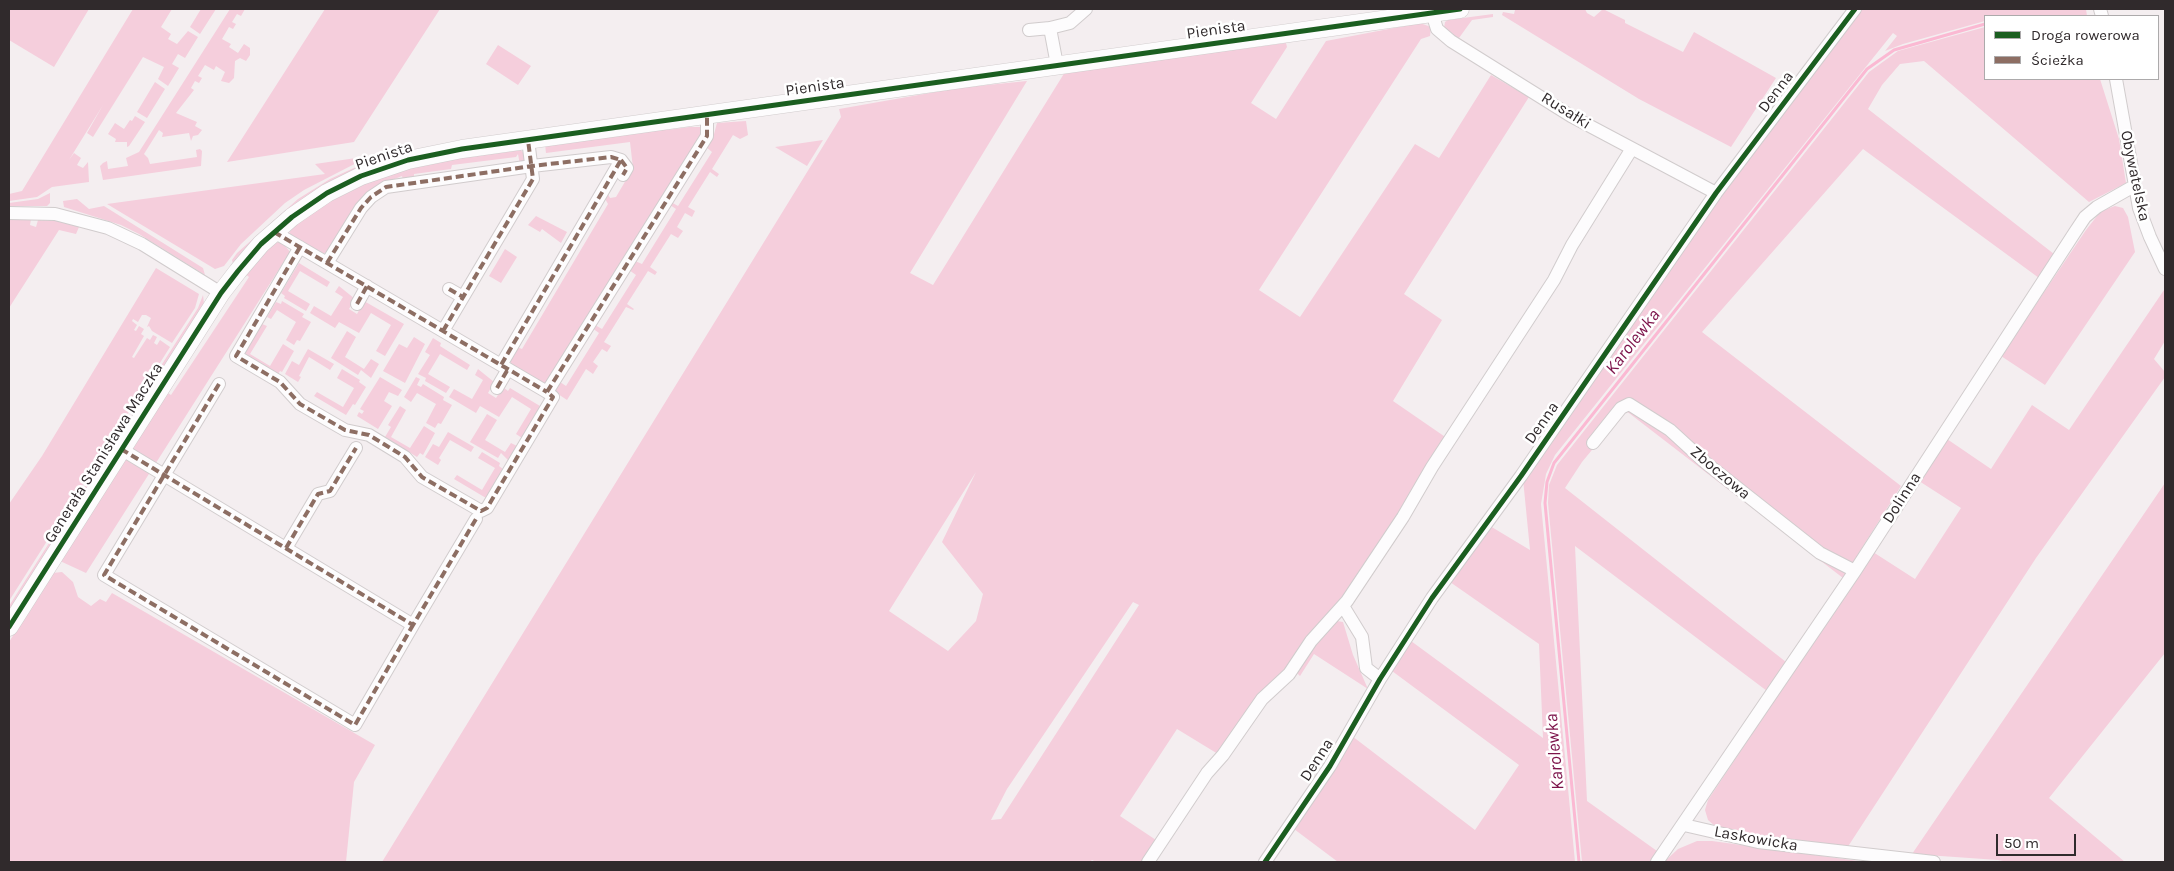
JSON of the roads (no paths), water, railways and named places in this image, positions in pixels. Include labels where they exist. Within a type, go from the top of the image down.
[{"type":"street","points":[[1029,30],[1050,28],[1070,22],[1086,9]]},
{"type":"street","name":"Pienista","points":[[221,293],[250,256],[292,216],[327,193],[380,169],[434,153],[1057,65],[1368,15],[1432,13],[1460,9]]},
{"type":"street","name":"Denna","points":[[1265,862],[1273,847],[1330,766],[1380,679],[1432,598],[1532,460],[1716,193],[1855,9]]},
{"type":"street","name":"Rusałki","points":[[1432,13],[1437,29],[1442,36],[1558,106],[1567,114],[1631,150],[1716,193]]},
{"type":"street","points":[[1050,28],[1057,65]]},
{"type":"street","name":"Obywatelska","points":[[2116,80],[2134,186],[2144,222],[2165,269]]},
{"type":"street","points":[[547,392],[707,136],[707,114]]},
{"type":"street","points":[[443,331],[532,182],[534,176],[528,140]]},
{"type":"street","points":[[1148,862],[1202,780],[1223,755],[1262,699],[1289,674],[1311,641],[1343,606],[1403,517],[1432,467],[1554,280],[1572,245],[1631,150]]},
{"type":"street","points":[[328,263],[361,208],[371,197],[386,187],[532,166],[611,157],[621,160],[627,168],[623,175]]},
{"type":"street","points":[[497,388],[504,367],[621,160]]},
{"type":"street","name":"Dolinna","points":[[1684,826],[1855,571],[2085,218],[2097,207],[2134,186]]},
{"type":"street","points":[[9,213],[55,214],[108,228],[142,244],[221,293]]},
{"type":"street","points":[[274,232],[328,263],[547,392],[553,397],[487,508],[481,512],[422,477],[406,457],[369,435],[345,430],[300,404],[280,382],[236,356],[300,247]]},
{"type":"street","points":[[357,304],[367,286]]},
{"type":"street","points":[[449,289],[463,298]]},
{"type":"street","name":"Generała Stanisława Maczka","points":[[9,627],[221,293]]},
{"type":"street","points":[[219,384],[104,576],[354,725],[476,520]]},
{"type":"street","name":"Zboczowa","points":[[1593,443],[1621,408],[1629,404],[1670,430],[1706,463],[1820,553],[1855,571]]},
{"type":"street","points":[[286,548],[318,494],[330,491],[356,448]]},
{"type":"street","points":[[121,449],[414,625]]},
{"type":"street","points":[[1343,606],[1362,637],[1366,668],[1380,679]]},
{"type":"street","points":[[1657,862],[1684,826]]},
{"type":"street","name":"Laskowicka","points":[[1684,826],[1758,842],[1934,862]]},
{"type":"waterway","name":"Karolewka","points":[[1579,862],[1545,503],[1547,482],[1554,463],[1867,69],[1894,50],[1984,24]]}]
